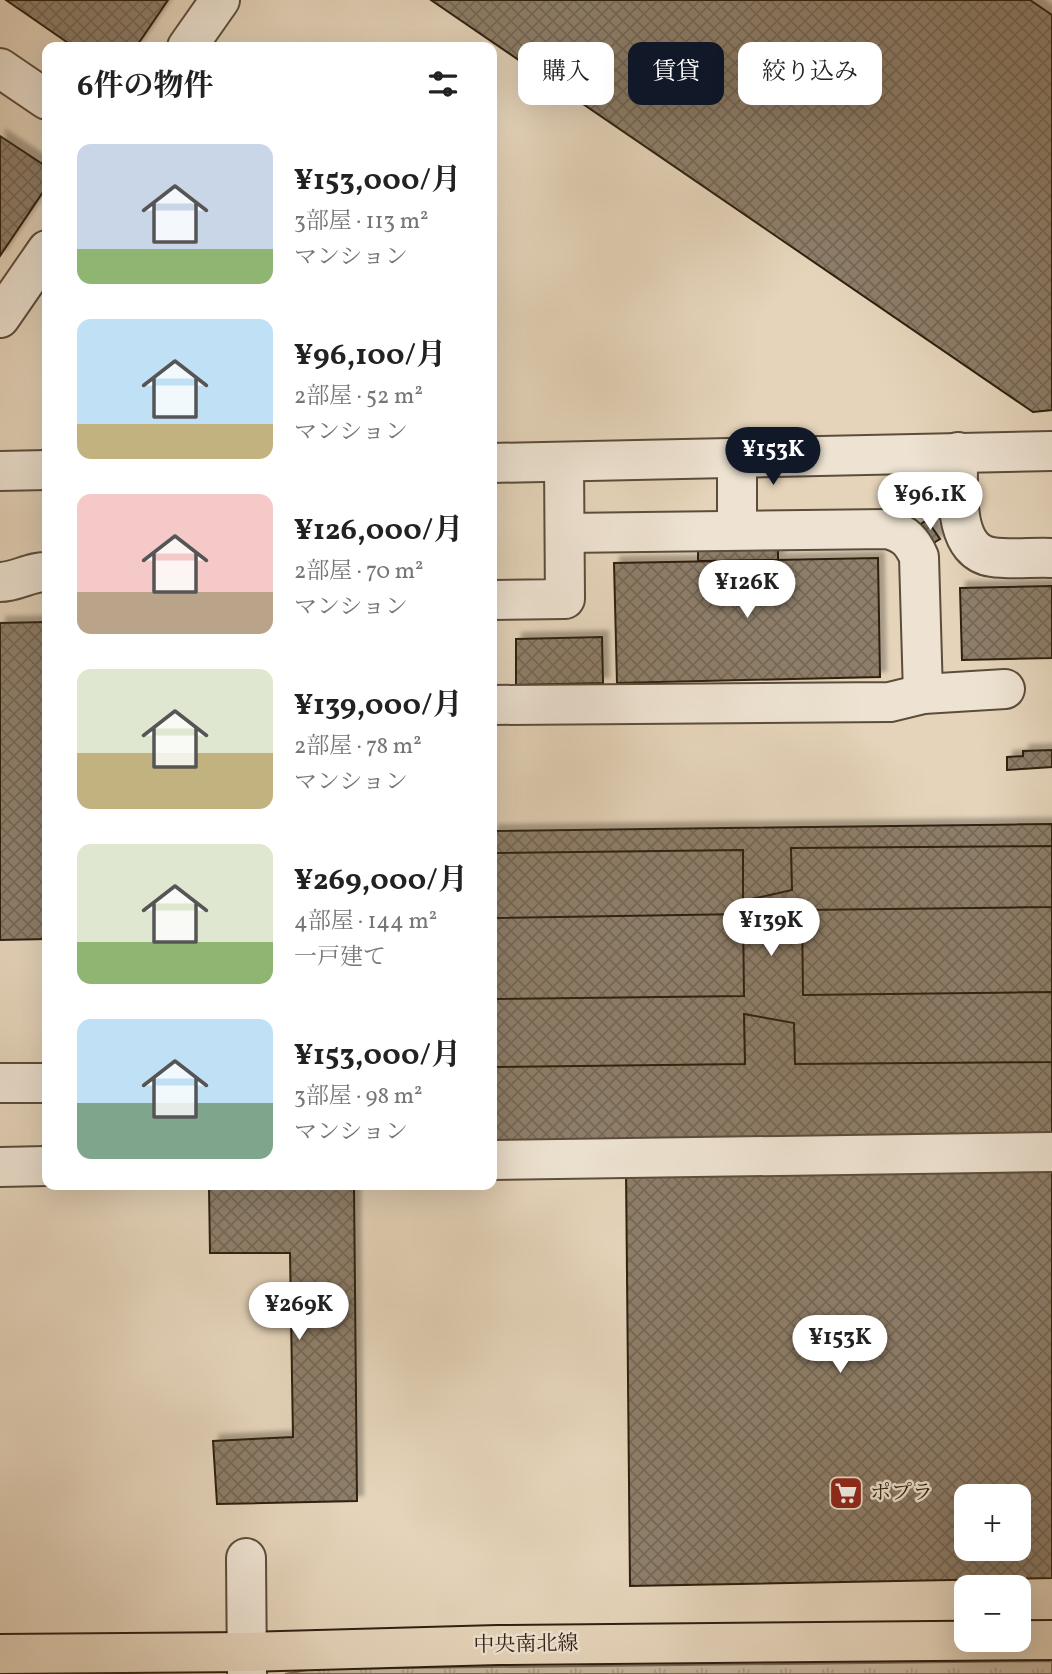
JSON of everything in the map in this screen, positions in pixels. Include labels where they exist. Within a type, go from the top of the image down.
[{"type":"main road","name":"中央南北線","points":[[0,1654],[247,1663],[498,1645],[1052,1640]]},
{"type":"street","points":[[191,42],[220,0]]},
{"type":"street","points":[[0,68],[42,97]]},
{"type":"street","points":[[0,318],[42,257]]},
{"type":"street","points":[[497,463],[1052,451]]},
{"type":"street","points":[[958,452],[960,519],[965,537],[975,550],[990,557],[1052,558]]},
{"type":"street","points":[[737,458],[737,530]]},
{"type":"street","points":[[497,600],[565,599],[564,462]]},
{"type":"street","points":[[0,471],[42,470]]},
{"type":"street","points":[[565,533],[888,529],[903,534],[914,544],[919,557],[923,694]]},
{"type":"street","points":[[0,561],[10,560],[42,572]]},
{"type":"street","points":[[0,582],[42,572]]},
{"type":"street","points":[[497,705],[890,702],[923,694],[1004,688]]},
{"type":"street","points":[[0,1083],[42,1083]]},
{"type":"street","points":[[497,1160],[1052,1152]]},
{"type":"street","points":[[0,1167],[42,1166]]},
{"type":"street","points":[[246,1558],[247,1663]]},
{"type":"green space","points":[[1052,1661],[1052,1674],[285,1674],[312,1669]]},
{"type":"building","points":[[6,0],[168,0],[139,42],[67,42]]},
{"type":"building","points":[[431,0],[1030,0],[1052,15],[1052,410],[1033,412],[584,105],[614,105],[614,42],[518,42],[518,60],[497,45],[497,42],[492,42]]},
{"type":"building","points":[[0,136],[42,164],[42,193],[0,256]]},
{"type":"building","points":[[927,520],[940,539],[932,544],[919,525]]},
{"type":"building","points":[[778,547],[778,560],[698,561],[698,549]]},
{"type":"building","points":[[878,558],[880,677],[617,683],[614,563]]},
{"type":"building","points":[[1052,586],[1052,658],[962,660],[960,588]]},
{"type":"building","points":[[42,622],[42,939],[0,940],[0,623]]},
{"type":"building","points":[[602,637],[603,683],[516,685],[516,639]]},
{"type":"building","points":[[1052,750],[1052,767],[1007,770],[1007,757],[1023,756],[1023,751]]},
{"type":"building","points":[[1052,824],[1052,1133],[497,1142],[497,831]]},
{"type":"building","points":[[1052,846],[1052,907],[802,910],[803,995],[1052,992],[1052,1062],[795,1064],[794,1023],[744,1014],[745,1064],[497,1067],[497,999],[744,996],[743,914],[497,918],[497,853],[743,850],[743,901],[792,890],[791,848]]},
{"type":"building","points":[[1052,1166],[1052,1578],[1031,1578],[1031,1575],[954,1575],[954,1580],[630,1586],[626,1171]]},
{"type":"building","points":[[209,1190],[354,1190],[357,1501],[217,1504],[213,1441],[293,1437],[290,1253],[210,1253]]},
{"type":"place","name":"ポプラ","points":[[846,1493]]}]
